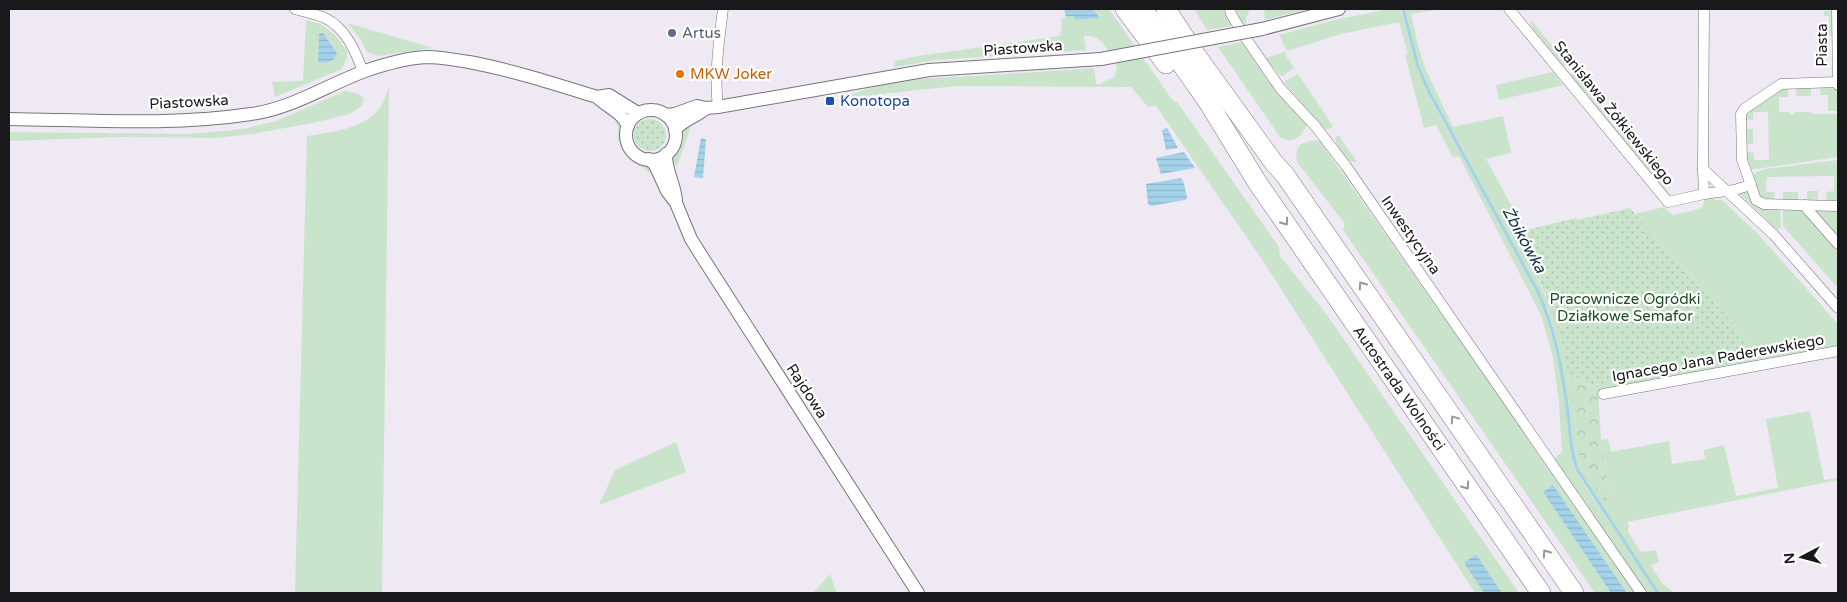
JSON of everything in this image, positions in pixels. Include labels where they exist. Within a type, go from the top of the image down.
[{"type":"highway","points":[[1125,9],[1220,138],[1257,182]]},
{"type":"highway","points":[[1144,9],[1208,102],[1257,182]]},
{"type":"highway","points":[[1166,9],[1196,55],[1274,163],[1285,175],[1574,593]]},
{"type":"highway","points":[[1181,9],[1277,154],[1285,175]]},
{"type":"highway","name":"Autostrada Wolności","points":[[1257,182],[1541,593]]},
{"type":"street","points":[[295,9],[327,19],[336,25],[353,47],[363,72]]},
{"type":"street","points":[[712,108],[716,94],[723,9]]},
{"type":"street","name":"Inwestycyjna","points":[[1230,9],[1245,37],[1275,81],[1316,126],[1346,166],[1640,593]]},
{"type":"street","name":"Piastowska","points":[[675,130],[679,125],[712,108],[921,71],[1101,59],[1262,29],[1339,9]]},
{"type":"street","name":"Stanisława Żółkiewskiego","points":[[1509,9],[1668,202],[1751,185]]},
{"type":"street","points":[[1704,9],[1704,194]]},
{"type":"street","name":"Piasta","points":[[1837,9],[1838,83]]},
{"type":"street","name":"Piastowska","points":[[9,119],[199,120],[253,114],[283,106],[363,72],[401,61],[427,57],[450,59],[492,67],[597,97],[609,96],[638,113]]},
{"type":"street","points":[[1836,206],[1760,204],[1756,200],[1742,156],[1741,114],[1744,109],[1781,84],[1838,83]]},
{"type":"street","name":"Piastowska","points":[[597,97],[619,113],[628,126]]},
{"type":"street","name":"Piastowska","points":[[666,115],[675,114],[697,106],[712,108]]},
{"type":"street","points":[[652,110],[666,115],[672,122],[675,130],[675,140],[666,154],[658,158],[649,159],[638,156],[630,148],[626,137],[628,126],[634,116],[638,113],[652,110]]},
{"type":"street","name":"Rajdowa","points":[[666,154],[675,188],[676,203]]},
{"type":"street","name":"Rajdowa","points":[[649,159],[655,165],[667,191],[676,203],[701,255],[918,593]]},
{"type":"street","points":[[1703,169],[1774,235],[1838,308]]},
{"type":"street","points":[[1806,206],[1838,244]]},
{"type":"street","name":"Ignacego Jana Paderewskiego","points":[[1603,394],[1838,351]]},
{"type":"green space","points":[[1093,9],[1109,9],[1173,101],[1177,102],[1279,247],[1280,256],[1327,315],[1519,593],[1502,593],[1476,554],[1464,563],[1484,593],[1475,593],[1263,261],[1156,106],[1148,107],[1131,87],[956,86],[845,98],[875,86],[909,80],[1094,68],[1096,84],[1100,84],[1115,76],[1117,67],[1101,41],[1091,36],[1084,36],[1086,50],[936,60],[894,67],[895,61],[918,56],[1060,36],[1061,18],[1074,16],[1075,20],[1100,18]]},
{"type":"green space","points":[[1194,9],[1225,9],[1231,26],[1207,30]]},
{"type":"green space","points":[[1234,9],[1250,9],[1246,23],[1243,24]]},
{"type":"green space","points":[[1264,9],[1308,9],[1265,20]]},
{"type":"green space","points":[[1390,9],[1401,9],[1413,52],[1430,98],[1539,296],[1550,322],[1558,350],[1574,467],[1658,593],[1646,593],[1553,459],[1562,452],[1559,403],[1553,357],[1541,315],[1459,156],[1453,157],[1436,125],[1424,128],[1405,55],[1408,54],[1399,22],[1341,34],[1287,51],[1279,35],[1334,20]]},
{"type":"green space","points":[[1404,9],[1442,9],[1411,14],[1426,70],[1453,127],[1503,116],[1511,153],[1486,159],[1514,210],[1503,213],[1554,314],[1565,352],[1579,460],[1604,500],[1610,495],[1601,440],[1608,439],[1611,452],[1669,441],[1672,464],[1705,459],[1704,450],[1724,445],[1736,496],[1778,488],[1766,419],[1810,411],[1824,480],[1838,478],[1838,480],[1627,522],[1629,526],[1628,532],[1641,552],[1656,550],[1659,562],[1651,566],[1663,584],[1675,593],[1659,593],[1581,474],[1574,457],[1559,349],[1548,310],[1428,89]]},
{"type":"green space","points":[[1824,11],[1833,11],[1833,35],[1829,36],[1829,16],[1824,16]]},
{"type":"green space","points":[[306,20],[321,24],[335,35],[347,51],[347,58],[342,69],[275,97],[272,82],[303,81]]},
{"type":"green space","points":[[1531,20],[1568,65],[1563,66],[1532,27]]},
{"type":"green space","points":[[347,23],[433,48],[378,56],[367,52],[361,40]]},
{"type":"green space","points":[[1243,42],[1280,96],[1307,124],[1300,136],[1293,140],[1280,137],[1218,47]]},
{"type":"green space","points":[[1287,51],[1285,54],[1294,68],[1283,76],[1279,75],[1266,58]]},
{"type":"green space","points":[[1553,72],[1563,85],[1499,100],[1496,85]]},
{"type":"green space","points":[[1574,72],[1588,89],[1587,92],[1619,132],[1623,132],[1627,140],[1671,196],[1698,189],[1697,171],[1700,171],[1699,191],[1671,197],[1666,195],[1569,76]]},
{"type":"green space","points":[[1298,74],[1333,126],[1331,128],[1324,130],[1284,82]]},
{"type":"green space","points":[[389,86],[382,593],[295,593],[307,136],[348,128],[367,119],[382,105]]},
{"type":"green space","points":[[1821,86],[1832,86],[1838,92],[1838,111],[1828,111],[1828,95],[1820,95]]},
{"type":"green space","points":[[1811,87],[1811,96],[1796,96],[1796,88]]},
{"type":"green space","points":[[1788,88],[1788,97],[1779,97],[1779,112],[1789,112],[1789,114],[1812,112],[1812,114],[1838,114],[1838,157],[1749,170],[1745,154],[1747,152],[1754,153],[1754,160],[1769,160],[1768,112],[1753,112],[1753,120],[1744,119],[1746,111],[1779,89]]},
{"type":"green space","points":[[345,91],[359,94],[364,99],[362,106],[349,114],[313,123],[257,133],[217,138],[121,137],[9,141],[9,132],[190,134],[244,129],[276,121]]},
{"type":"green space","points":[[613,113],[620,127],[624,150],[634,160],[649,168],[654,175],[631,160],[622,150],[618,138],[618,127]]},
{"type":"green space","points":[[650,119],[661,124],[666,135],[661,146],[650,151],[639,146],[634,135],[639,124]]},
{"type":"green space","points":[[688,125],[690,129],[678,164],[672,168],[677,145]]},
{"type":"green space","points":[[1753,129],[1753,144],[1745,142],[1745,130]]},
{"type":"green space","points":[[1339,136],[1357,162],[1349,160],[1343,155],[1335,139]]},
{"type":"green space","points":[[1319,140],[1506,406],[1634,593],[1627,593],[1553,485],[1543,492],[1611,593],[1595,593],[1343,230],[1345,224],[1297,162],[1298,147],[1304,143]]},
{"type":"green space","points":[[1838,160],[1838,202],[1827,202],[1826,192],[1834,191],[1834,176],[1767,177],[1766,192],[1775,192],[1774,202],[1760,198],[1753,177],[1755,173],[1765,169]]},
{"type":"green space","points":[[1746,190],[1780,208],[1781,227],[1777,230],[1740,194]]},
{"type":"green space","points":[[1807,191],[1818,191],[1818,201],[1807,202]]},
{"type":"green space","points":[[1783,192],[1798,192],[1798,203],[1783,201]]},
{"type":"green space","points":[[1710,196],[1715,200],[1722,200],[1758,234],[1838,324],[1838,346],[1835,349],[1590,393],[1589,386],[1762,356],[1635,214],[1664,207],[1673,215],[1699,209],[1703,205],[1705,197]]},
{"type":"green space","name":"Pracownicze Ogródki Działkowe Semafor","points":[[1630,208],[1762,356],[1589,386],[1580,379],[1569,377],[1556,321],[1535,272],[1514,233],[1576,218],[1577,220]]},
{"type":"green space","points":[[1783,208],[1802,209],[1838,248],[1838,288],[1783,226]]},
{"type":"green space","points":[[1812,209],[1838,209],[1838,240]]},
{"type":"green space","points":[[1569,377],[1580,379],[1589,386],[1590,393],[1598,392],[1601,440],[1610,496],[1604,501],[1579,460]]},
{"type":"green space","points":[[676,442],[686,472],[599,505],[615,470]]},
{"type":"green space","points":[[830,574],[837,593],[813,593]]},
{"type":"water","points":[[1064,9],[1093,9],[1100,18],[1075,20],[1074,16],[1066,17]]},
{"type":"water","points":[[323,33],[337,53],[330,62],[318,63],[319,34]]},
{"type":"water","points":[[1167,128],[1178,148],[1166,150],[1162,130]]},
{"type":"water","points":[[701,138],[706,139],[703,178],[694,177]]},
{"type":"water","points":[[1184,152],[1195,168],[1161,174],[1156,158]]},
{"type":"water","points":[[1181,178],[1187,198],[1185,200],[1151,206],[1148,204],[1146,184]]},
{"type":"water","points":[[1553,485],[1627,593],[1611,593],[1543,492]]},
{"type":"water","points":[[1476,554],[1502,593],[1484,593],[1464,563]]},
{"type":"waterway","name":"Żbikówka","points":[[1403,9],[1418,66],[1429,92],[1543,304],[1560,361],[1572,447],[1578,471],[1658,593]]},
{"type":"place","name":"Artus","points":[[672,33]]},
{"type":"place","name":"MKW Joker","points":[[680,74]]},
{"type":"place","name":"Konotopa","points":[[830,101]]}]
